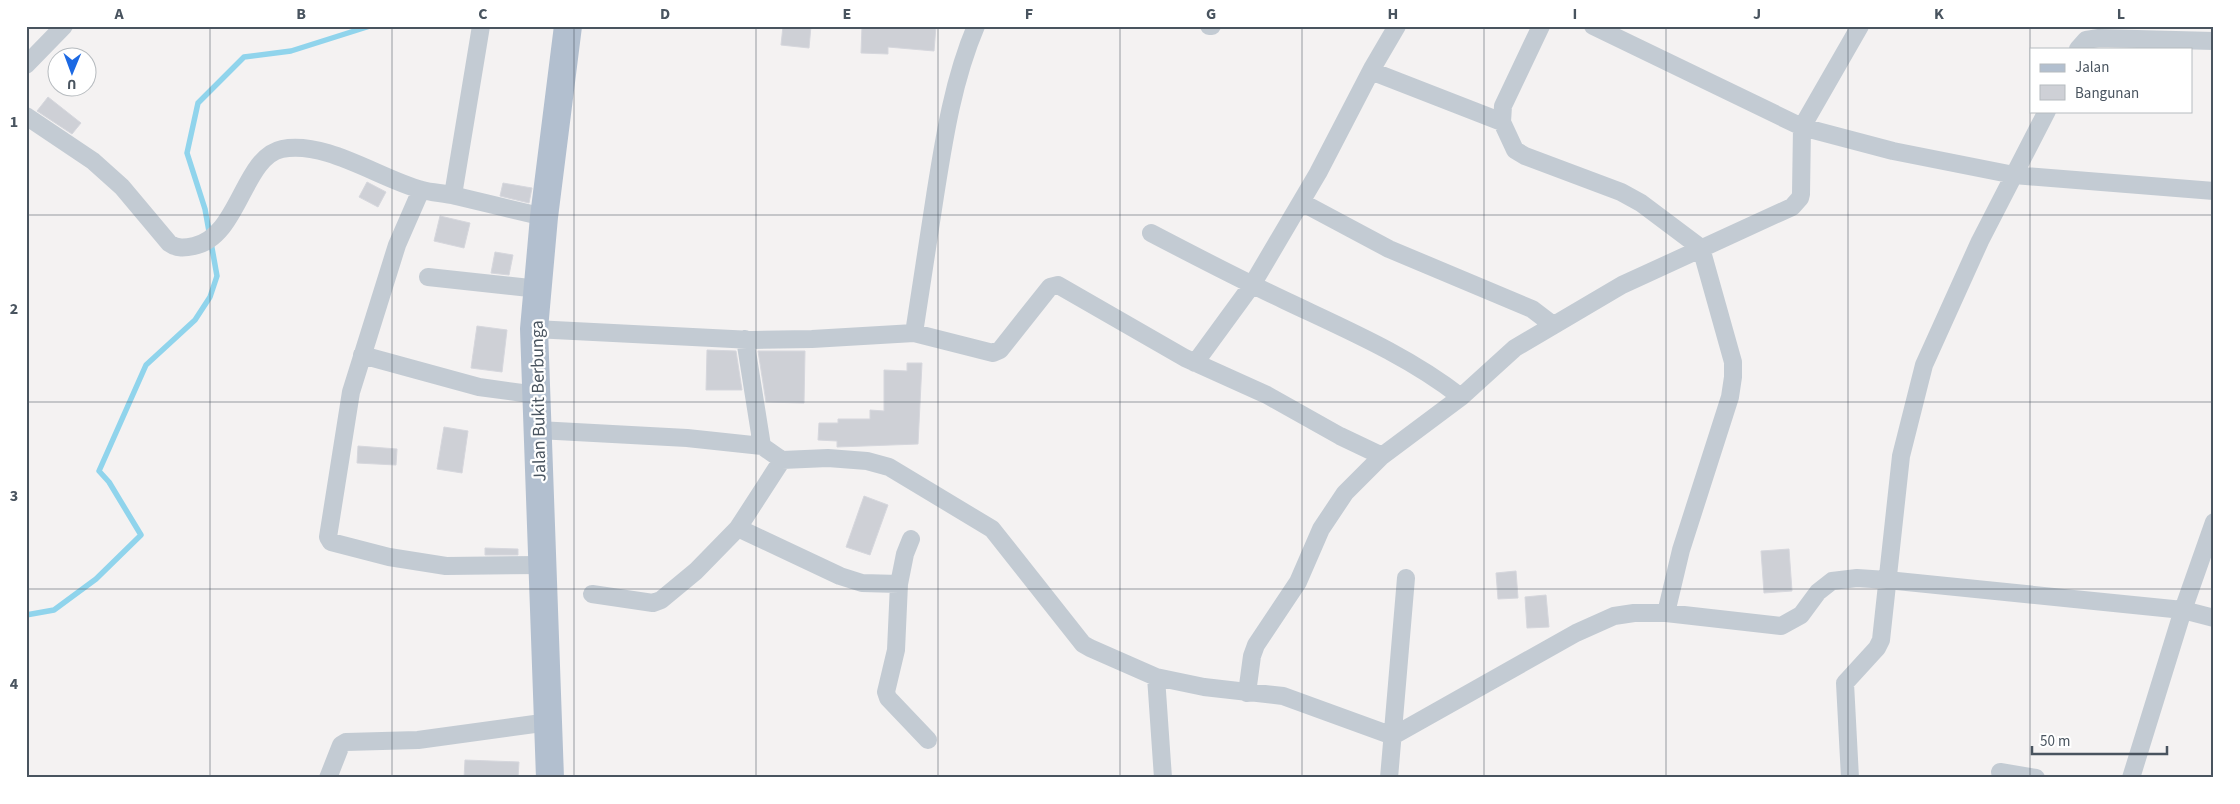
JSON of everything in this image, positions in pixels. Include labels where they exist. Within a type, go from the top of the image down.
[{"type":"main road","name":"Jalan Bukit Berbunga","points":[[550,778],[544,565],[534,329],[544,218],[568,26]]},
{"type":"street","points":[[26,65],[64,26]]},
{"type":"street","points":[[453,195],[481,26]]},
{"type":"street","points":[[914,333],[941,158],[953,95],[964,54],[976,26]]},
{"type":"street","points":[[1195,364],[1252,285],[1301,202],[1397,26]]},
{"type":"street","points":[[1541,26],[1503,106],[1502,122],[1515,150],[1520,154],[1634,199],[1701,248],[1733,362],[1733,377],[1722,428],[1681,550],[1666,614]]},
{"type":"street","points":[[1593,26],[1802,127],[1893,151],[2014,175],[2214,191]]},
{"type":"street","points":[[1247,693],[1252,656],[1256,645],[1298,582],[1320,529],[1345,493],[1382,456],[1461,397],[1515,348],[1622,285],[1781,212],[1797,202],[1801,194],[1802,127],[1860,26]]},
{"type":"street","points":[[2079,48],[2086,40],[2098,38],[2214,41]]},
{"type":"street","points":[[1371,71],[1502,122]]},
{"type":"street","points":[[1850,778],[1845,684],[1880,644],[1901,456],[1924,364],[1969,264],[2046,112]]},
{"type":"street","points":[[26,116],[93,161],[122,187],[169,244],[186,248],[211,239],[225,225],[262,162],[280,149],[294,147],[363,165],[421,190],[453,195],[544,218]]},
{"type":"street","points":[[421,190],[397,245],[351,392],[328,532],[329,540],[389,557],[446,566],[544,565]]},
{"type":"street","points":[[1301,202],[1388,249],[1532,309],[1553,325]]},
{"type":"street","points":[[1151,233],[1252,285],[1367,338],[1437,378],[1461,397]]},
{"type":"street","points":[[428,277],[539,289]]},
{"type":"street","points":[[534,329],[745,340],[812,340],[914,333],[982,352],[997,352],[1050,287],[1058,285],[1195,364],[1267,395],[1340,436],[1382,456]]},
{"type":"street","points":[[745,340],[762,446]]},
{"type":"street","points":[[362,355],[478,387],[537,395]]},
{"type":"street","points":[[538,430],[688,438],[762,446],[782,460],[828,458],[867,461],[889,467],[992,529],[1083,644],[1156,677],[1292,699],[1393,736],[1576,633],[1614,616],[1634,613],[1666,614],[1781,626],[1801,615],[1818,592],[1832,581],[1857,578],[1887,580],[2183,610],[2214,618]]},
{"type":"street","points":[[592,594],[657,602],[696,571],[738,528],[782,460]]},
{"type":"street","points":[[2131,778],[2183,610],[2214,522]]},
{"type":"street","points":[[738,528],[840,576],[862,583],[899,584]]},
{"type":"street","points":[[911,539],[904,554],[899,584],[896,650],[886,692],[888,698],[928,740]]},
{"type":"street","points":[[1389,778],[1406,578]]},
{"type":"street","points":[[1156,677],[1164,778]]},
{"type":"street","points":[[328,778],[341,745],[346,742],[418,740],[549,722]]},
{"type":"street","points":[[2000,772],[2036,778]]},
{"type":"building","points":[[783,26],[811,26],[809,48],[781,45]]},
{"type":"building","points":[[862,26],[936,26],[934,51],[888,47],[888,54],[861,53]]},
{"type":"building","points":[[48,97],[81,123],[72,134],[37,111]]},
{"type":"building","points":[[367,182],[386,192],[378,207],[359,197]]},
{"type":"building","points":[[503,183],[532,188],[529,203],[500,196]]},
{"type":"building","points":[[440,216],[470,223],[464,248],[434,241]]},
{"type":"building","points":[[495,252],[513,255],[509,275],[491,273]]},
{"type":"building","points":[[477,326],[507,330],[502,372],[471,368]]},
{"type":"building","points":[[707,350],[736,351],[742,390],[706,390]]},
{"type":"building","points":[[758,351],[805,351],[804,403],[766,402]]},
{"type":"building","points":[[907,363],[922,363],[918,444],[837,447],[837,441],[818,440],[819,423],[838,423],[838,419],[870,419],[870,410],[884,411],[884,370],[907,371]]},
{"type":"building","points":[[444,427],[468,431],[462,473],[437,469]]},
{"type":"building","points":[[358,446],[397,449],[396,465],[357,463]]},
{"type":"building","points":[[864,496],[888,505],[870,555],[846,547]]},
{"type":"building","points":[[485,548],[518,549],[518,555],[485,555]]},
{"type":"building","points":[[1789,549],[1792,591],[1764,593],[1761,551]]},
{"type":"building","points":[[1516,571],[1518,598],[1498,599],[1496,573]]},
{"type":"building","points":[[1546,595],[1549,627],[1527,628],[1525,597]]},
{"type":"building","points":[[465,760],[519,762],[518,778],[464,778]]},
{"type":"waterway","points":[[26,615],[54,610],[96,579],[141,535],[109,482],[99,471],[146,365],[195,320],[210,297],[217,276],[205,209],[187,153],[198,103],[244,57],[291,51],[370,26]]}]
